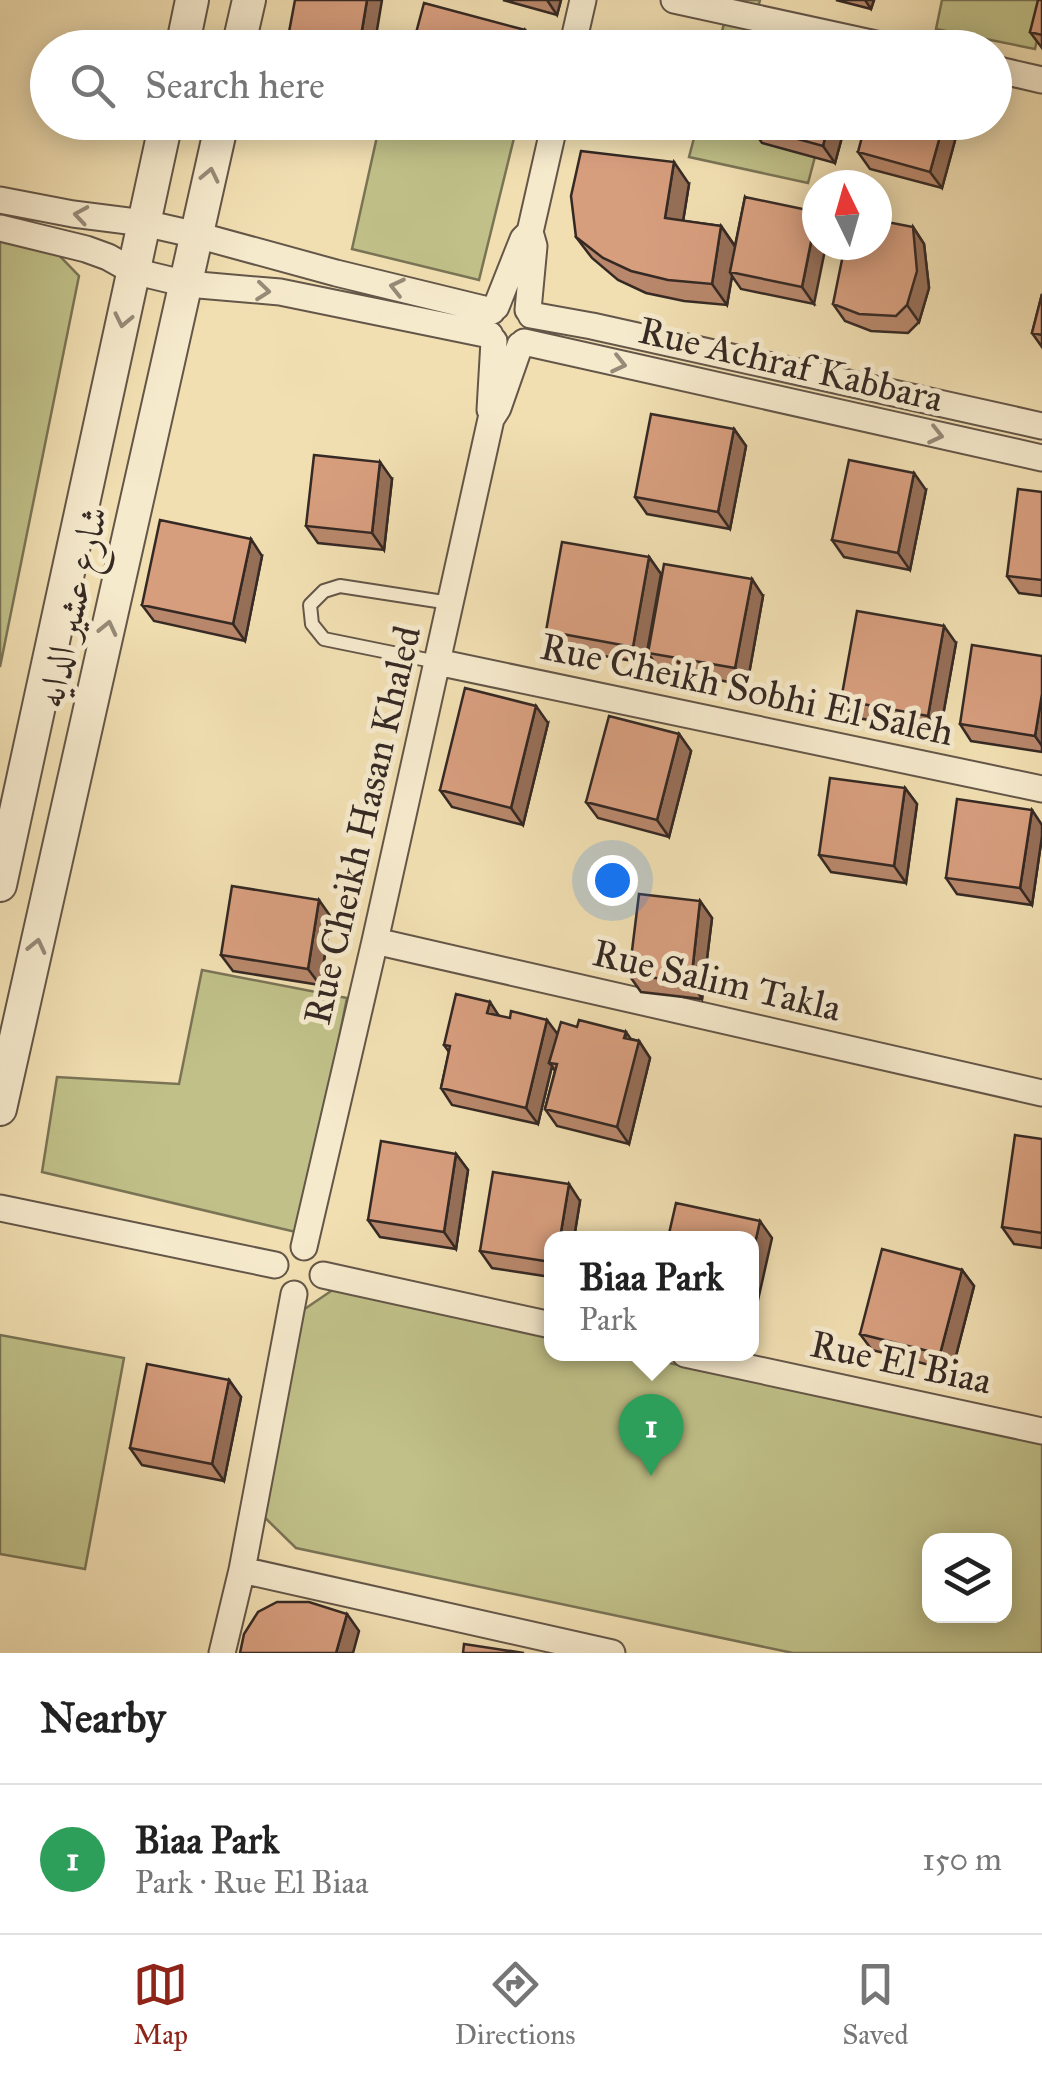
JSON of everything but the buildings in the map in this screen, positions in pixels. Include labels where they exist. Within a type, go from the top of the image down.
[{"type":"street","points":[[186,30],[192,0]]},
{"type":"street","points":[[242,30],[249,0]]},
{"type":"street","points":[[576,30],[582,0]]},
{"type":"street","points":[[674,0],[812,30]]},
{"type":"street","points":[[1012,73],[1042,80]]},
{"type":"street","name":"شارع عشير الدايه","points":[[0,885],[162,140]]},
{"type":"street","name":"شارع عشير الدايه","points":[[0,1109],[218,140]]},
{"type":"street","name":"Rue Cheikh Hasan Khaled","points":[[529,313],[534,246],[530,232],[551,140]]},
{"type":"street","points":[[0,200],[197,235],[336,273],[493,323]]},
{"type":"street","points":[[0,228],[108,257],[133,272],[186,284],[280,292],[493,323]]},
{"type":"street","name":"Rue Cheikh Hasan Khaled","points":[[491,420],[493,323],[522,239],[530,232]]},
{"type":"street","points":[[512,302],[521,304],[533,321],[531,333],[522,344],[512,347],[502,346],[493,323],[512,302]]},
{"type":"street","name":"Rue Achraf Kabbara","points":[[529,313],[1042,426]]},
{"type":"street","name":"Rue Cheikh Hasan Khaled","points":[[304,1246],[491,420],[522,344]]},
{"type":"street","name":"Rue Achraf Kabbara","points":[[522,344],[1042,458]]},
{"type":"street","name":"Rue Cheikh Sobhi El Saleh","points":[[437,662],[1042,789]]},
{"type":"street","name":"Rue Salim Takla","points":[[376,941],[1042,1093]]},
{"type":"street","points":[[0,1208],[276,1265]]},
{"type":"street","points":[[304,1246],[316,1252],[323,1275],[307,1293],[294,1294],[276,1278],[276,1265],[281,1254],[304,1246]]},
{"type":"street","points":[[323,1275],[544,1322]]},
{"type":"street","points":[[222,1653],[242,1570],[294,1294]]},
{"type":"street","name":"Rue El Biaa","points":[[717,1361],[1042,1431]]},
{"type":"street","points":[[242,1570],[612,1653]]},
{"type":"lane","points":[[437,662],[324,639],[312,624],[310,605],[324,591],[340,586],[450,603]]},
{"type":"green space","points":[[702,0],[760,0],[758,8],[807,30],[722,30],[728,8]]},
{"type":"green space","points":[[942,0],[1042,0],[1035,49],[1012,44],[1012,30],[936,29]]},
{"type":"green space","points":[[376,140],[514,140],[479,280],[352,249]]},
{"type":"green space","points":[[694,140],[819,140],[811,170],[802,170],[802,182],[689,157]]},
{"type":"green space","points":[[0,194],[79,276],[0,667]]},
{"type":"green space","points":[[202,970],[347,998],[300,1233],[42,1172],[57,1077],[179,1084]]},
{"type":"green space","points":[[334,1289],[544,1335],[544,1361],[660,1361],[1042,1444],[1042,1653],[793,1653],[296,1548],[255,1508],[287,1321]]},
{"type":"green space","points":[[0,1335],[124,1358],[85,1569],[0,1554]]},
{"type":"place","name":"Biaa Park","points":[[651,1476]]}]
